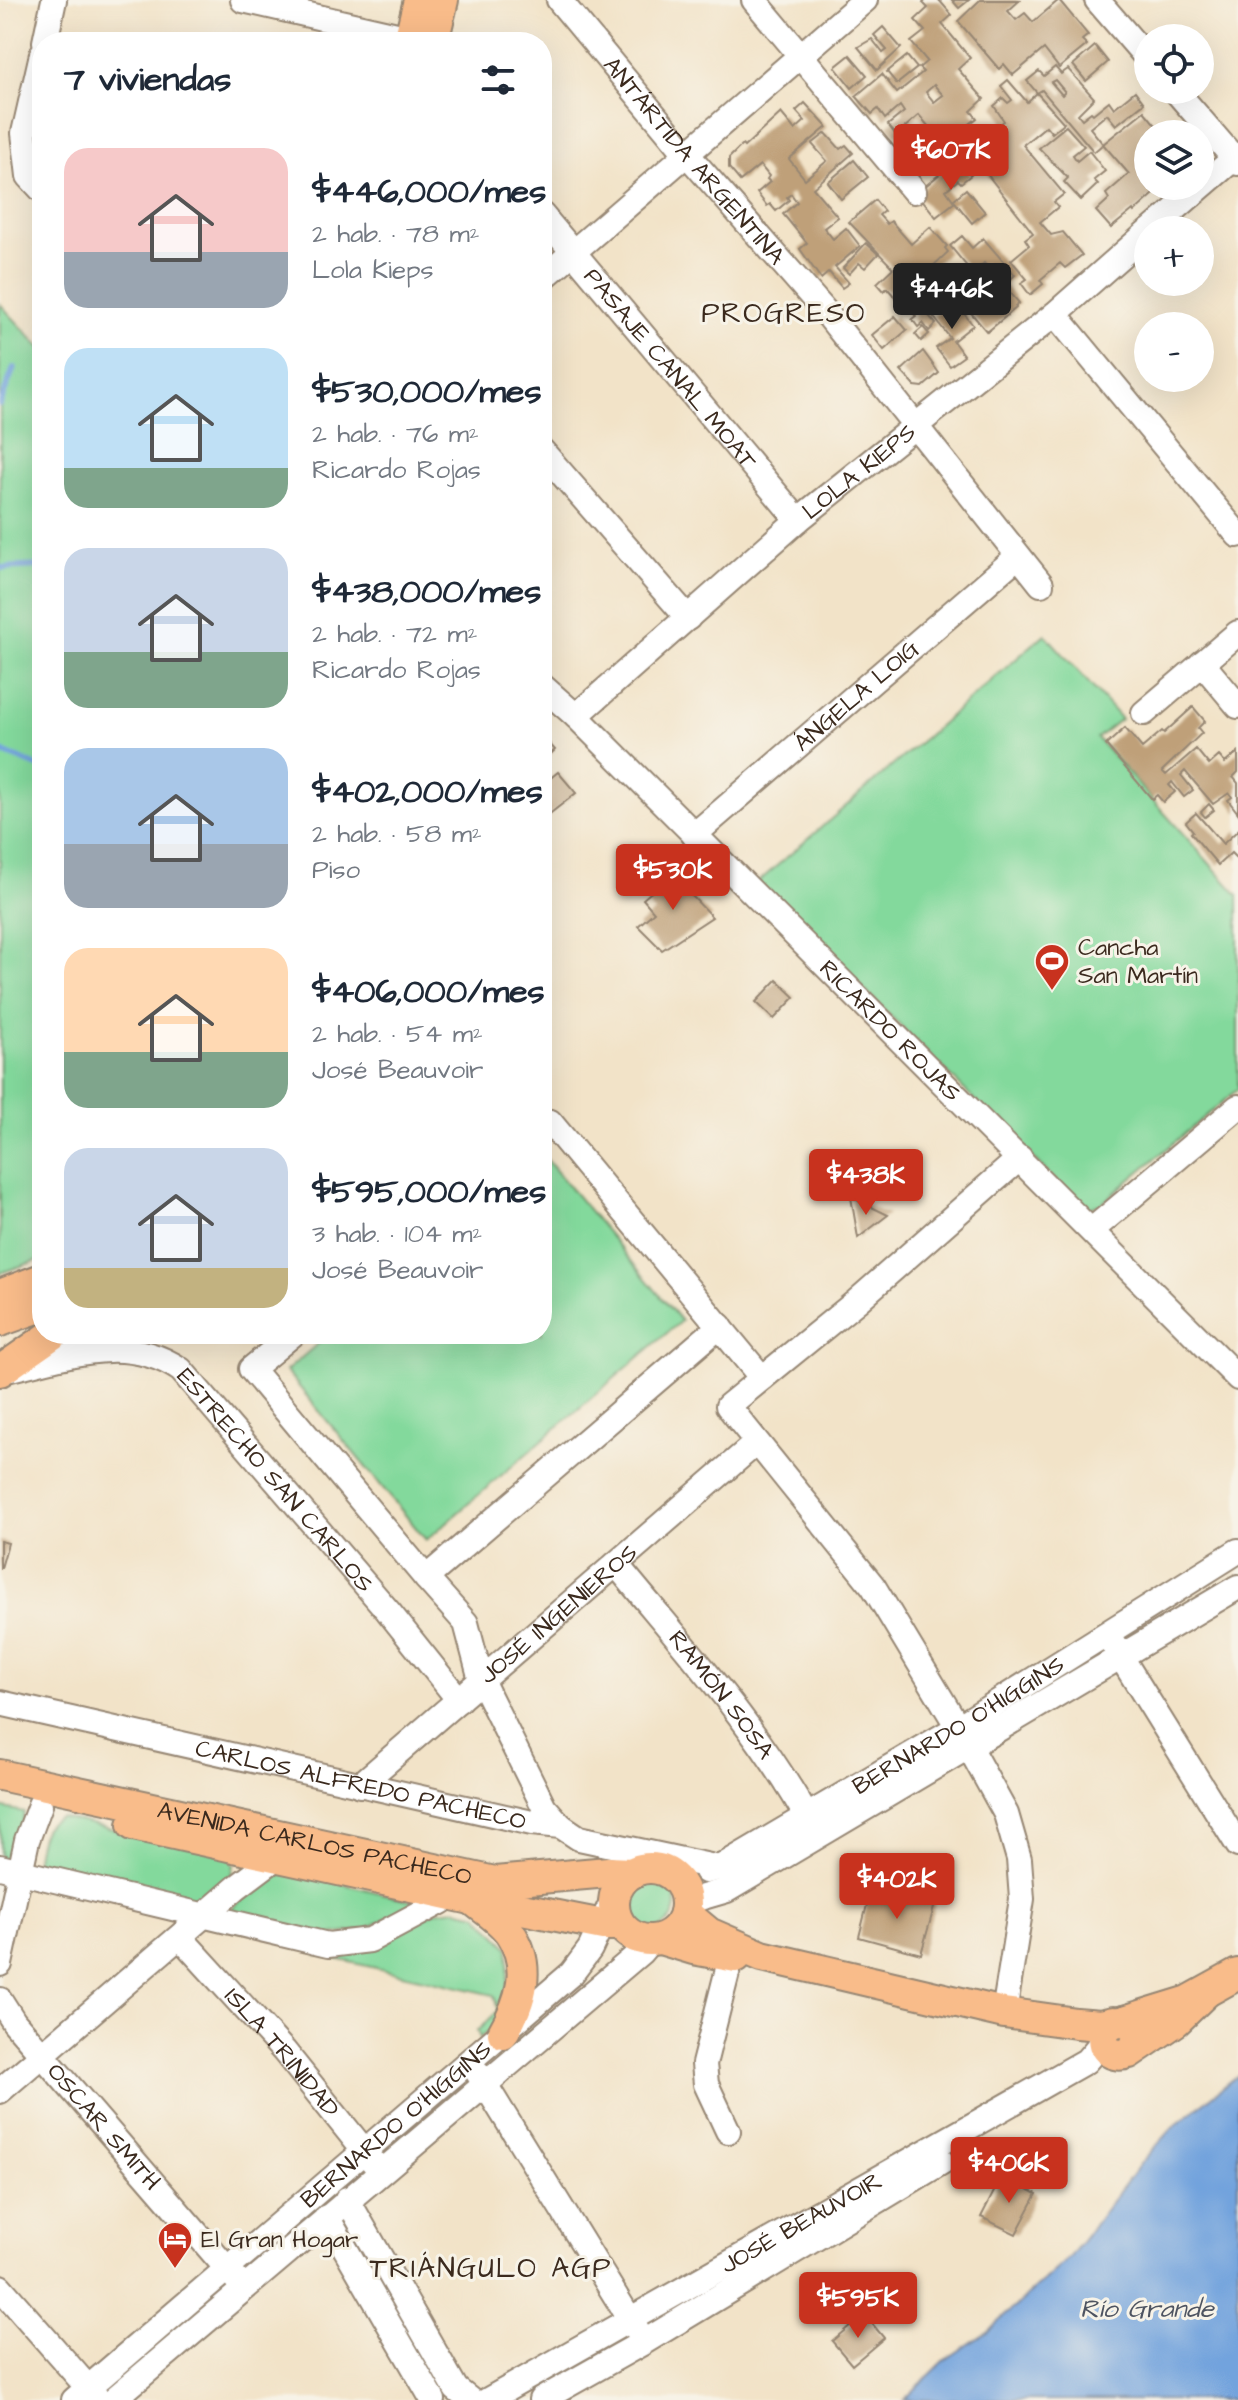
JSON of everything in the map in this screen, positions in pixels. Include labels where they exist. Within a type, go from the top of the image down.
[{"type":"main road","points":[[418,32],[419,0]]},
{"type":"main road","points":[[423,32],[443,0]]},
{"type":"main road","points":[[0,1295],[32,1283]]},
{"type":"main road","points":[[0,1321],[32,1310]]},
{"type":"main road","points":[[0,1371],[39,1344]]},
{"type":"main road","name":"AVENIDA CARLOS PACHECO","points":[[0,1775],[495,1882],[639,1871],[683,1890],[685,1907],[709,1933],[762,1956],[1004,2013]]},
{"type":"main road","name":"AVENIDA CARLOS PACHECO","points":[[0,1795],[471,1899],[612,1925],[630,1934],[731,1957],[762,1956]]},
{"type":"main road","points":[[612,1925],[639,1871]]},
{"type":"main road","points":[[471,1899],[511,1934],[523,1970],[523,1990],[518,2008],[503,2033]]},
{"type":"main road","points":[[656,1940],[672,1932],[685,1907]]},
{"type":"main road","name":"JOSÉ BEAUVOIR","points":[[1114,2041],[1176,2021],[1205,1993],[1238,1974]]},
{"type":"main road","points":[[1004,2013],[1114,2041]]},
{"type":"street","points":[[47,32],[54,0]]},
{"type":"street","points":[[243,0],[380,32]]},
{"type":"street","name":"ANTÁRTIDA ARGENTINA","points":[[559,0],[686,153],[823,309],[1041,584]]},
{"type":"street","points":[[754,0],[914,191]]},
{"type":"street","points":[[552,271],[865,0]]},
{"type":"street","points":[[1108,4],[1134,40]]},
{"type":"street","points":[[1188,104],[1237,159]]},
{"type":"street","points":[[32,146],[29,176],[32,179]]},
{"type":"street","name":"LOLA KIEPS","points":[[1167,216],[1237,159]]},
{"type":"street","name":"PASAJE CANAL MOAT","points":[[552,227],[798,520]]},
{"type":"street","name":"LOLA KIEPS","points":[[576,716],[798,520],[1055,314],[1134,244]]},
{"type":"street","points":[[1055,314],[1238,535]]},
{"type":"street","points":[[552,462],[688,618]]},
{"type":"street","name":"ÁNGELA LOIG","points":[[694,835],[1018,556]]},
{"type":"street","points":[[1144,713],[1238,633]]},
{"type":"street","points":[[1202,663],[1238,706]]},
{"type":"street","name":"RICARDO ROJAS","points":[[552,695],[1238,1378]]},
{"type":"street","points":[[1092,1230],[1238,1107]]},
{"type":"street","points":[[552,1124],[762,1378]]},
{"type":"street","points":[[1004,2013],[1022,1899],[1019,1859],[1006,1814],[873,1586],[728,1406],[857,1301],[1020,1158]]},
{"type":"street","points":[[426,1578],[720,1326]]},
{"type":"street","points":[[281,1344],[251,1369],[466,1623],[481,1680],[544,1807],[561,1826]]},
{"type":"street","name":"ESTRECHO SAN CARLOS","points":[[0,1371],[119,1348],[163,1358],[181,1370],[388,1611],[459,1700]]},
{"type":"street","name":"JOSÉ INGENIEROS","points":[[360,1785],[756,1443]]},
{"type":"street","name":"BERNARDO O'HIGGINS","points":[[685,1907],[727,1890],[812,1826],[963,1736],[1107,1635],[1238,1551]]},
{"type":"street","name":"RAMÓN SOSA","points":[[616,1564],[741,1720],[782,1775],[812,1826]]},
{"type":"street","name":"BERNARDO O'HIGGINS","points":[[963,1736],[1122,1657],[1238,1587]]},
{"type":"street","points":[[1107,1635],[1238,1845]]},
{"type":"street","name":"CARLOS ALFREDO PACHECO","points":[[0,1703],[532,1823],[561,1826],[639,1871],[719,1868]]},
{"type":"street","points":[[0,1964],[10,1869],[40,1805]]},
{"type":"street","name":"BERNARDO O'HIGGINS","points":[[639,1871],[696,1874],[719,1868],[812,1826]]},
{"type":"street","points":[[0,2091],[277,1857]]},
{"type":"street","points":[[10,1869],[328,1945],[370,1940],[441,1902],[440,1892]]},
{"type":"street","name":"BERNARDO O'HIGGINS","points":[[87,2396],[227,2268],[572,1973],[612,1925]]},
{"type":"street","name":"ISLA TRINIDAD","points":[[180,1937],[284,2051],[381,2171]]},
{"type":"street","name":"BERNARDO O'HIGGINS","points":[[113,2400],[656,1940]]},
{"type":"street","points":[[728,2131],[706,2084],[704,2064],[731,1957]]},
{"type":"street","name":"OSCAR SMITH","points":[[0,2000],[4,2009],[243,2288]]},
{"type":"street","name":"JOSÉ BEAUVOIR","points":[[488,2400],[1086,2061],[1114,2041]]},
{"type":"street","name":"JOSÉ BEAUVOIR","points":[[541,2400],[644,2342],[1114,2041]]},
{"type":"street","points":[[470,2061],[644,2342]]},
{"type":"street","points":[[347,2199],[456,2389],[470,2400]]},
{"type":"street","points":[[327,2217],[433,2400]]},
{"type":"street","points":[[0,2287],[87,2396]]},
{"type":"green space","points":[[0,304],[32,338],[32,1262],[0,1273]]},
{"type":"green space","name":"Cancha San Martín","points":[[1045,634],[1121,719],[1097,738],[1238,895],[1238,1089],[1101,1204],[1089,1208],[1078,1203],[757,883]]},
{"type":"green space","points":[[552,1166],[681,1321],[426,1540],[286,1371],[317,1344],[552,1344]]},
{"type":"green space","points":[[0,1807],[24,1812],[14,1861],[0,1858]]},
{"type":"green space","points":[[60,1817],[227,1855],[234,1865],[232,1874],[198,1904],[35,1864],[44,1829]]},
{"type":"green space","points":[[292,1871],[417,1902],[364,1930],[331,1935],[231,1912],[262,1883]]},
{"type":"green space","points":[[650,1878],[668,1886],[676,1904],[668,1922],[650,1930],[632,1922],[624,1904],[632,1886]]},
{"type":"green space","points":[[456,1909],[477,1914],[509,1948],[506,2016],[480,2038],[477,2031],[498,2011],[494,1995],[319,1955],[439,1911]]},
{"type":"water","name":"Río Grande","points":[[1238,2075],[1238,2400],[904,2400],[945,2360],[987,2332],[1070,2257],[1170,2130]]},
{"type":"building","points":[[939,0],[952,15],[942,24],[970,58],[958,69],[984,99],[971,111],[977,118],[957,134],[960,138],[955,142],[959,146],[930,170],[918,155],[935,142],[925,129],[929,127],[919,115],[896,135],[888,125],[904,112],[900,106],[885,119],[878,109],[872,114],[856,96],[882,74],[897,93],[923,72],[919,68],[927,61],[911,42],[925,31],[915,20],[928,8],[923,3]],"holes":[[[934,85],[943,95],[934,102],[926,92]]]},
{"type":"building","points":[[952,0],[969,0],[959,8]]},
{"type":"building","points":[[980,0],[1020,0],[1008,11],[1016,20],[1025,13],[1033,22],[1059,0],[1088,35],[1082,40],[1087,45],[1059,68],[1044,49],[1013,75],[1004,64],[999,69],[958,21]]},
{"type":"building","points":[[883,27],[901,48],[877,70],[858,47],[872,39],[883,53],[887,50],[874,35]]},
{"type":"building","points":[[1095,46],[1108,62],[1086,81],[1073,65]]},
{"type":"building","points":[[850,55],[867,75],[852,88],[835,67]]},
{"type":"building","points":[[907,56],[917,68],[897,84],[887,72]]},
{"type":"building","points":[[1055,67],[1061,74],[1068,69],[1094,98],[1078,114],[1082,119],[1109,101],[1114,108],[1134,92],[1134,104],[1143,104],[1116,125],[1107,114],[1090,128],[1103,144],[1094,152],[1042,90],[1037,93],[1027,81],[1039,71],[1044,76]],"holes":[[[1055,80],[1065,92],[1062,95],[1051,82]]]},
{"type":"building","points":[[1008,80],[1027,102],[1037,93],[1064,123],[1052,133],[1046,126],[1023,145],[1064,194],[1054,202],[1058,207],[1040,222],[1051,235],[1063,232],[1082,255],[1065,268],[1060,263],[1040,280],[1043,284],[1030,295],[1021,283],[1027,279],[1011,260],[1029,245],[1025,239],[1033,233],[987,174],[1004,161],[985,136],[1004,121],[994,106],[1003,98],[1008,103],[1012,100],[1001,86]]},
{"type":"building","points":[[805,103],[827,127],[789,159],[805,179],[827,161],[812,144],[826,133],[840,149],[846,145],[853,153],[813,188],[838,217],[824,228],[833,239],[846,228],[860,246],[835,267],[849,283],[842,288],[829,272],[821,279],[800,249],[807,243],[783,214],[797,202],[791,194],[787,197],[789,200],[776,211],[770,204],[767,206],[757,193],[770,182],[760,165],[740,181],[729,168],[729,158],[781,113],[795,130],[805,121],[796,111]]},
{"type":"building","points":[[1144,111],[1151,120],[1134,120],[1134,200],[1147,200],[1111,228],[1096,211],[1109,199],[1106,194],[1129,174],[1103,144]]},
{"type":"building","points":[[1066,126],[1084,146],[1073,155],[1077,161],[1089,151],[1105,171],[1094,180],[1098,184],[1081,200],[1064,182],[1068,178],[1039,148]]},
{"type":"building","points":[[963,155],[970,163],[964,168],[971,175],[961,183],[958,180],[946,190],[953,200],[966,189],[985,212],[972,223],[955,202],[936,217],[917,193]]},
{"type":"building","points":[[854,160],[868,177],[841,199],[828,182]]},
{"type":"building","points":[[875,200],[884,211],[879,215],[887,224],[891,221],[911,244],[930,227],[947,246],[948,252],[932,267],[949,287],[970,270],[950,246],[962,236],[972,248],[983,238],[1015,275],[1004,285],[1019,303],[987,332],[952,290],[929,310],[918,297],[925,291],[916,281],[896,298],[877,283],[893,268],[849,222]],"holes":[[[984,263],[990,270],[985,274],[998,290],[992,295],[972,273]]]},
{"type":"building","points":[[866,243],[878,254],[865,268],[859,263],[849,274],[843,268]]},
{"type":"building","points":[[953,300],[973,325],[953,341],[964,356],[950,366],[936,348],[950,338],[933,316]]},
{"type":"building","points":[[918,303],[936,324],[929,331],[923,323],[918,327],[912,319],[916,316],[910,310]]},
{"type":"building","points":[[895,316],[907,330],[884,350],[872,335]]},
{"type":"building","points":[[923,327],[929,334],[921,341],[915,334]]},
{"type":"building","points":[[923,351],[939,373],[923,387],[915,386],[901,371]]},
{"type":"building","points":[[1193,707],[1205,721],[1198,728],[1202,733],[1162,771],[1166,775],[1196,749],[1209,765],[1219,756],[1225,763],[1238,752],[1238,772],[1233,777],[1238,783],[1238,813],[1228,800],[1232,797],[1229,793],[1213,804],[1185,771],[1181,775],[1193,790],[1184,797],[1172,782],[1169,785],[1175,792],[1163,802],[1157,795],[1152,799],[1106,745],[1125,728],[1142,748]]},
{"type":"building","points":[[558,772],[576,793],[552,812],[552,777]]},
{"type":"building","points":[[1209,804],[1214,810],[1205,817],[1201,812]]},
{"type":"building","points":[[1196,813],[1223,844],[1238,830],[1238,860],[1231,853],[1218,865],[1191,833],[1193,831],[1186,822]]},
{"type":"building","points":[[673,874],[684,887],[694,879],[700,885],[690,894],[712,917],[662,950],[638,926],[654,912],[643,899]]},
{"type":"building","points":[[777,980],[795,997],[774,1019],[756,1002]]},
{"type":"building","points":[[851,1197],[888,1215],[858,1238]]},
{"type":"building","points":[[0,1541],[8,1543],[1,1568],[0,1568]]},
{"type":"building","points":[[892,1892],[935,1904],[921,1954],[859,1937],[870,1893]]},
{"type":"building","points":[[1002,2176],[1037,2194],[1016,2234],[981,2217]]},
{"type":"building","points":[[864,2314],[884,2338],[852,2365],[832,2341]]},
{"type":"waterway","points":[[0,404],[14,368]]},
{"type":"waterway","points":[[0,568],[32,566]]},
{"type":"waterway","points":[[0,751],[32,764]]},
{"type":"place","name":"Cancha San Martín","points":[[1052,992]]},
{"type":"place","name":"El Gran Hogar","points":[[175,2270]]},
{"type":"district","name":"PROGRESO","points":[[784,312]]},
{"type":"district","name":"TRIÁNGULO AGP","points":[[491,2267]]}]
